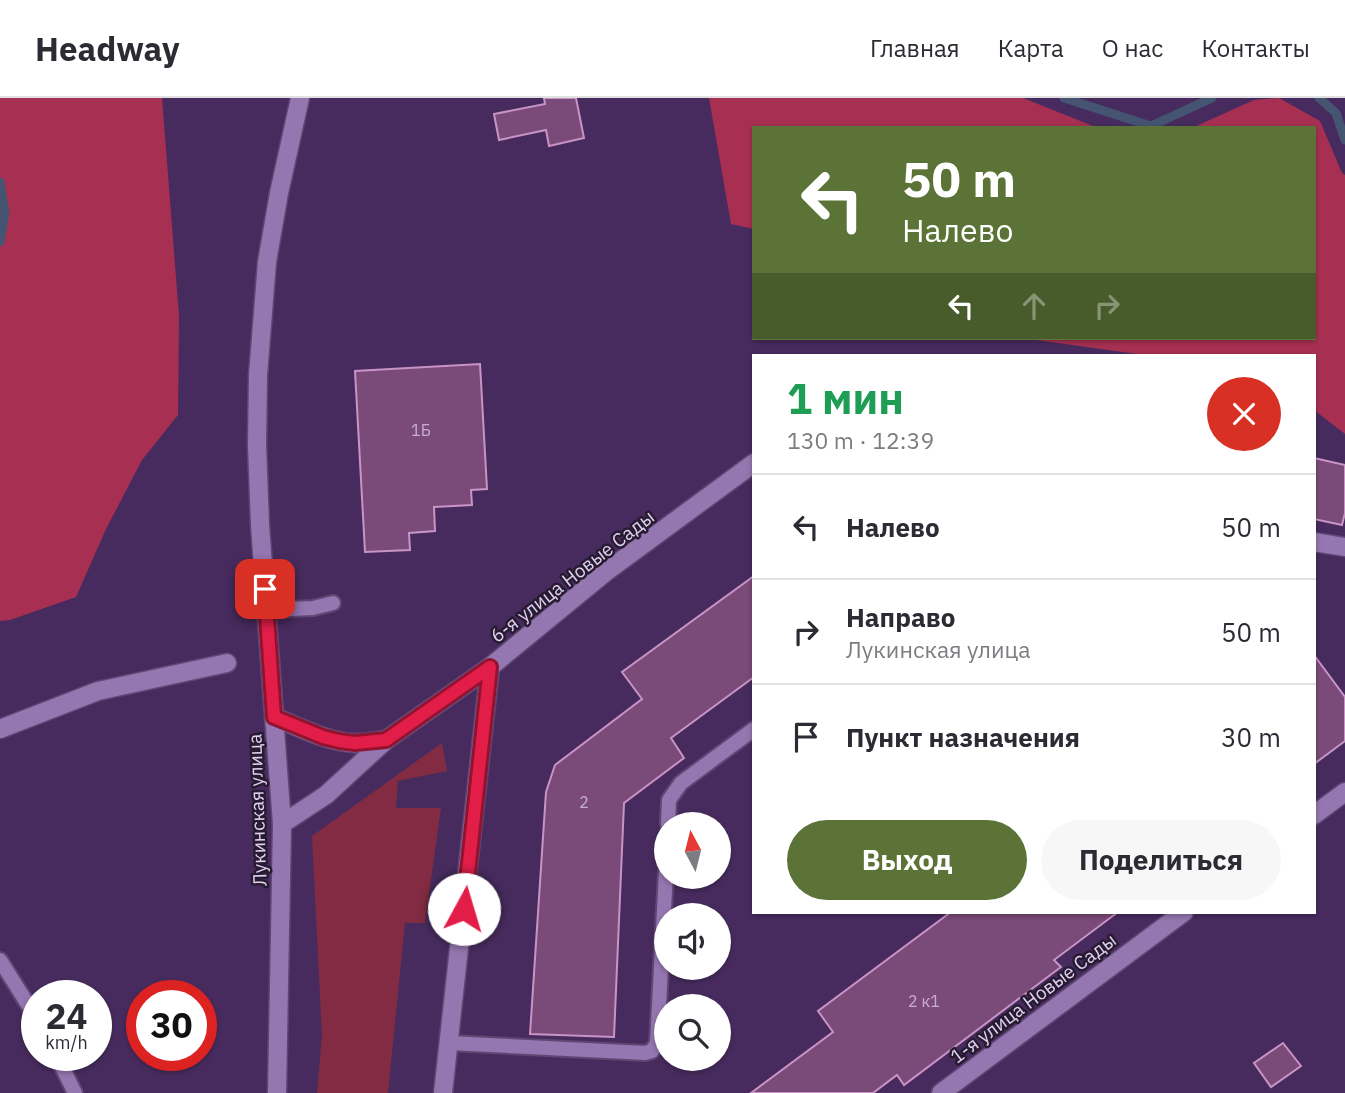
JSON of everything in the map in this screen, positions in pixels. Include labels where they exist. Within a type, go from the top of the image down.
[{"type":"street","name":"Лукинская улица","points":[[277,1093],[282,824],[260,525],[258,376],[267,262],[300,98]]},
{"type":"street","name":"6-я улица Новые Сады","points":[[443,1093],[490,667],[607,571],[752,465]]},
{"type":"street","points":[[1316,542],[1345,547]]},
{"type":"street","points":[[0,729],[98,691],[227,663]]},
{"type":"street","points":[[282,824],[326,795],[386,740],[490,667]]},
{"type":"street","points":[[274,717],[339,741],[355,743],[386,740]]},
{"type":"street","points":[[1316,814],[1345,792]]},
{"type":"street","name":"1-я улица Новые Сады","points":[[941,1093],[1181,914]]},
{"type":"lane","points":[[267,611],[313,608],[333,603]]},
{"type":"lane","points":[[668,812],[669,800],[681,783],[752,730]]},
{"type":"lane","points":[[449,1043],[645,1054],[652,1051],[657,1043],[665,889]]},
{"type":"lane","points":[[0,960],[21,993]]},
{"type":"lane","points":[[64,1071],[75,1093]]},
{"type":"shaded area","points":[[0,98],[162,98],[179,316],[178,415],[142,460],[106,529],[76,597],[0,621]]},
{"type":"shaded area","points":[[709,98],[1023,98],[1093,126],[752,126],[752,229],[731,224]]},
{"type":"shaded area","points":[[1279,98],[1320,121],[1345,175],[1345,434],[1316,412],[1316,354],[1137,354],[1036,340],[1316,340],[1316,126],[1196,126],[1254,100]]},
{"type":"shaded area","points":[[442,743],[447,771],[398,781],[396,808],[441,808],[425,923],[405,923],[388,1093],[317,1093],[322,1035],[312,836]]},
{"type":"building","points":[[544,98],[576,98],[584,138],[549,146],[546,130],[499,140],[494,114],[545,104]]},
{"type":"building","points":[[480,364],[487,489],[471,490],[472,505],[434,507],[435,531],[409,533],[410,550],[365,552],[355,371]]},
{"type":"building","points":[[1316,458],[1345,465],[1345,513],[1342,525],[1316,519]]},
{"type":"building","points":[[752,577],[752,678],[671,738],[684,758],[624,803],[614,1037],[530,1034],[546,792],[555,765],[642,699],[622,672]]},
{"type":"building","points":[[1316,658],[1345,697],[1345,741],[1316,763]]},
{"type":"building","points":[[948,914],[1115,914],[1054,960],[1061,967],[904,1085],[897,1075],[873,1093],[751,1093],[833,1032],[818,1011]]},
{"type":"building","points":[[1283,1043],[1301,1066],[1271,1087],[1254,1063]]},
{"type":"waterway","points":[[1064,98],[1151,126],[1212,98]]},
{"type":"waterway","points":[[1319,98],[1336,113],[1345,140]]},
{"type":"waterway","points":[[0,182],[5,213],[0,242]]},
{"type":"route","points":[[265,589],[274,717],[323,737],[355,743],[386,740],[490,667],[464,909]]}]
